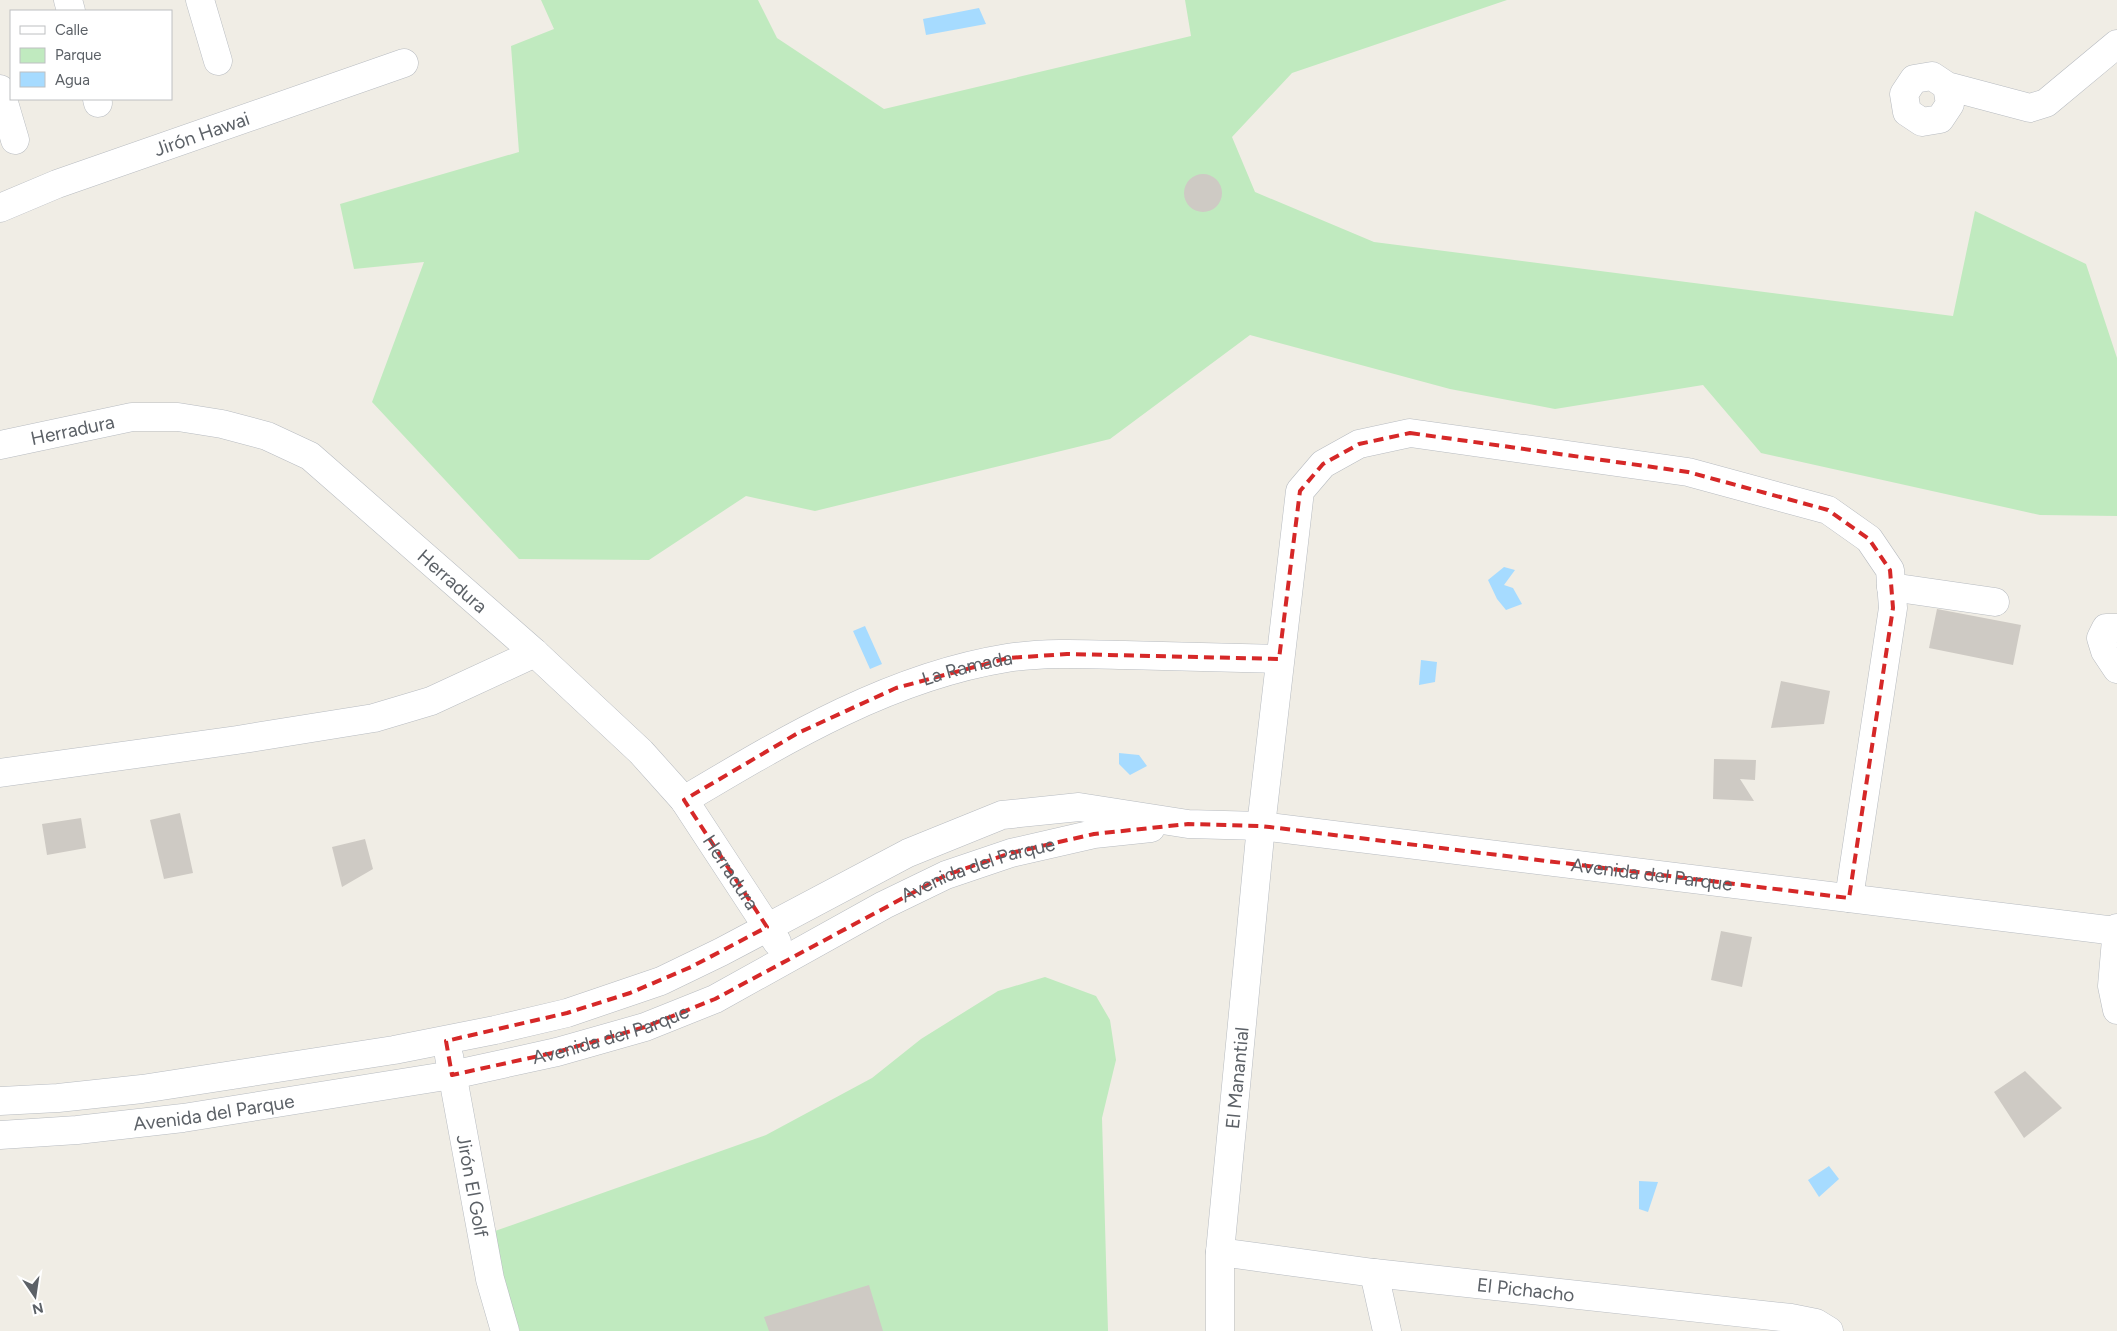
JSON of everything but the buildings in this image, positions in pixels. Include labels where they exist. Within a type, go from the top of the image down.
[{"type":"street","points":[[200,0],[218,61]]},
{"type":"street","points":[[1947,86],[2030,108],[2046,103],[2117,44]]},
{"type":"street","name":"Jirón Hawai","points":[[0,208],[67,180],[404,63]]},
{"type":"street","points":[[0,89],[15,140]]},
{"type":"street","name":"Herradura","points":[[0,446],[132,417],[178,417],[222,424],[267,436],[310,456],[535,653],[641,752],[684,800],[788,958]]},
{"type":"street","name":"El Manantial","points":[[1220,1331],[1220,1252],[1279,659],[1300,491],[1323,464],[1359,444],[1410,433],[1688,472],[1828,510],[1869,539],[1890,570],[1893,608],[1849,898]]},
{"type":"street","points":[[1891,587],[1995,602]]},
{"type":"street","points":[[2117,628],[2106,628],[2101,638],[2105,651],[2117,669]]},
{"type":"street","points":[[0,773],[236,740],[374,718],[430,701],[535,653]]},
{"type":"street","name":"La Ramada","points":[[684,800],[798,733],[896,688],[953,670],[1008,658],[1068,654],[1279,659]]},
{"type":"street","name":"Avenida del Parque","points":[[0,1101],[58,1098],[142,1089],[446,1040],[560,1014],[630,993],[691,967],[908,853],[1002,815],[1079,807],[1188,824],[1261,826],[2116,929]]},
{"type":"street","name":"Avenida del Parque","points":[[0,1135],[78,1130],[183,1118],[452,1074],[557,1052],[645,1027],[715,999],[884,905],[946,875],[1011,853],[1094,834],[1188,824]]},
{"type":"street","points":[[2116,929],[2112,986],[2117,1010]]},
{"type":"street","name":"Jirón El Golf","points":[[446,1040],[490,1279],[504,1331]]},
{"type":"street","name":"El Pichacho","points":[[1220,1252],[1374,1273],[1791,1318],[1816,1323],[1829,1331]]},
{"type":"street","points":[[1374,1273],[1387,1331]]},
{"type":"highlighted area","points":[[1410,433],[1688,472],[1828,510],[1869,539],[1890,570],[1893,608],[1849,898],[1261,826],[1188,824],[1094,834],[1011,853],[946,875],[715,999],[645,1027],[557,1052],[452,1075],[446,1041],[567,1013],[630,993],[691,967],[767,927],[684,800],[798,733],[896,688],[1008,658],[1067,654],[1279,659],[1300,491],[1323,464],[1359,444]]},
{"type":"green space","points":[[541,0],[758,0],[777,38],[884,109],[1191,36],[1185,0],[1507,0],[1292,73],[1232,137],[1255,192],[1374,242],[1953,316],[1975,211],[2086,264],[2117,358],[2117,516],[2040,515],[1761,453],[1703,385],[1555,409],[1450,389],[1250,335],[1110,439],[815,511],[746,496],[649,560],[519,559],[372,402],[424,262],[354,269],[340,204],[519,152],[511,46],[554,29]]},
{"type":"green space","points":[[1045,977],[1096,996],[1110,1020],[1116,1060],[1102,1118],[1108,1331],[520,1331],[508,1299],[495,1231],[766,1135],[872,1078],[921,1039],[998,991]]},
{"type":"water","points":[[979,8],[986,24],[926,35],[923,19]]},
{"type":"water","points":[[1504,567],[1515,570],[1504,585],[1513,588],[1522,604],[1506,610],[1497,599],[1488,580]]},
{"type":"water","points":[[865,626],[882,664],[870,669],[853,631]]},
{"type":"water","points":[[1421,660],[1437,662],[1435,682],[1419,685]]},
{"type":"water","points":[[1119,753],[1139,755],[1147,766],[1130,775],[1119,764]]},
{"type":"water","points":[[1829,1166],[1839,1179],[1819,1197],[1808,1180]]},
{"type":"water","points":[[1639,1181],[1658,1182],[1648,1212],[1639,1209]]}]
